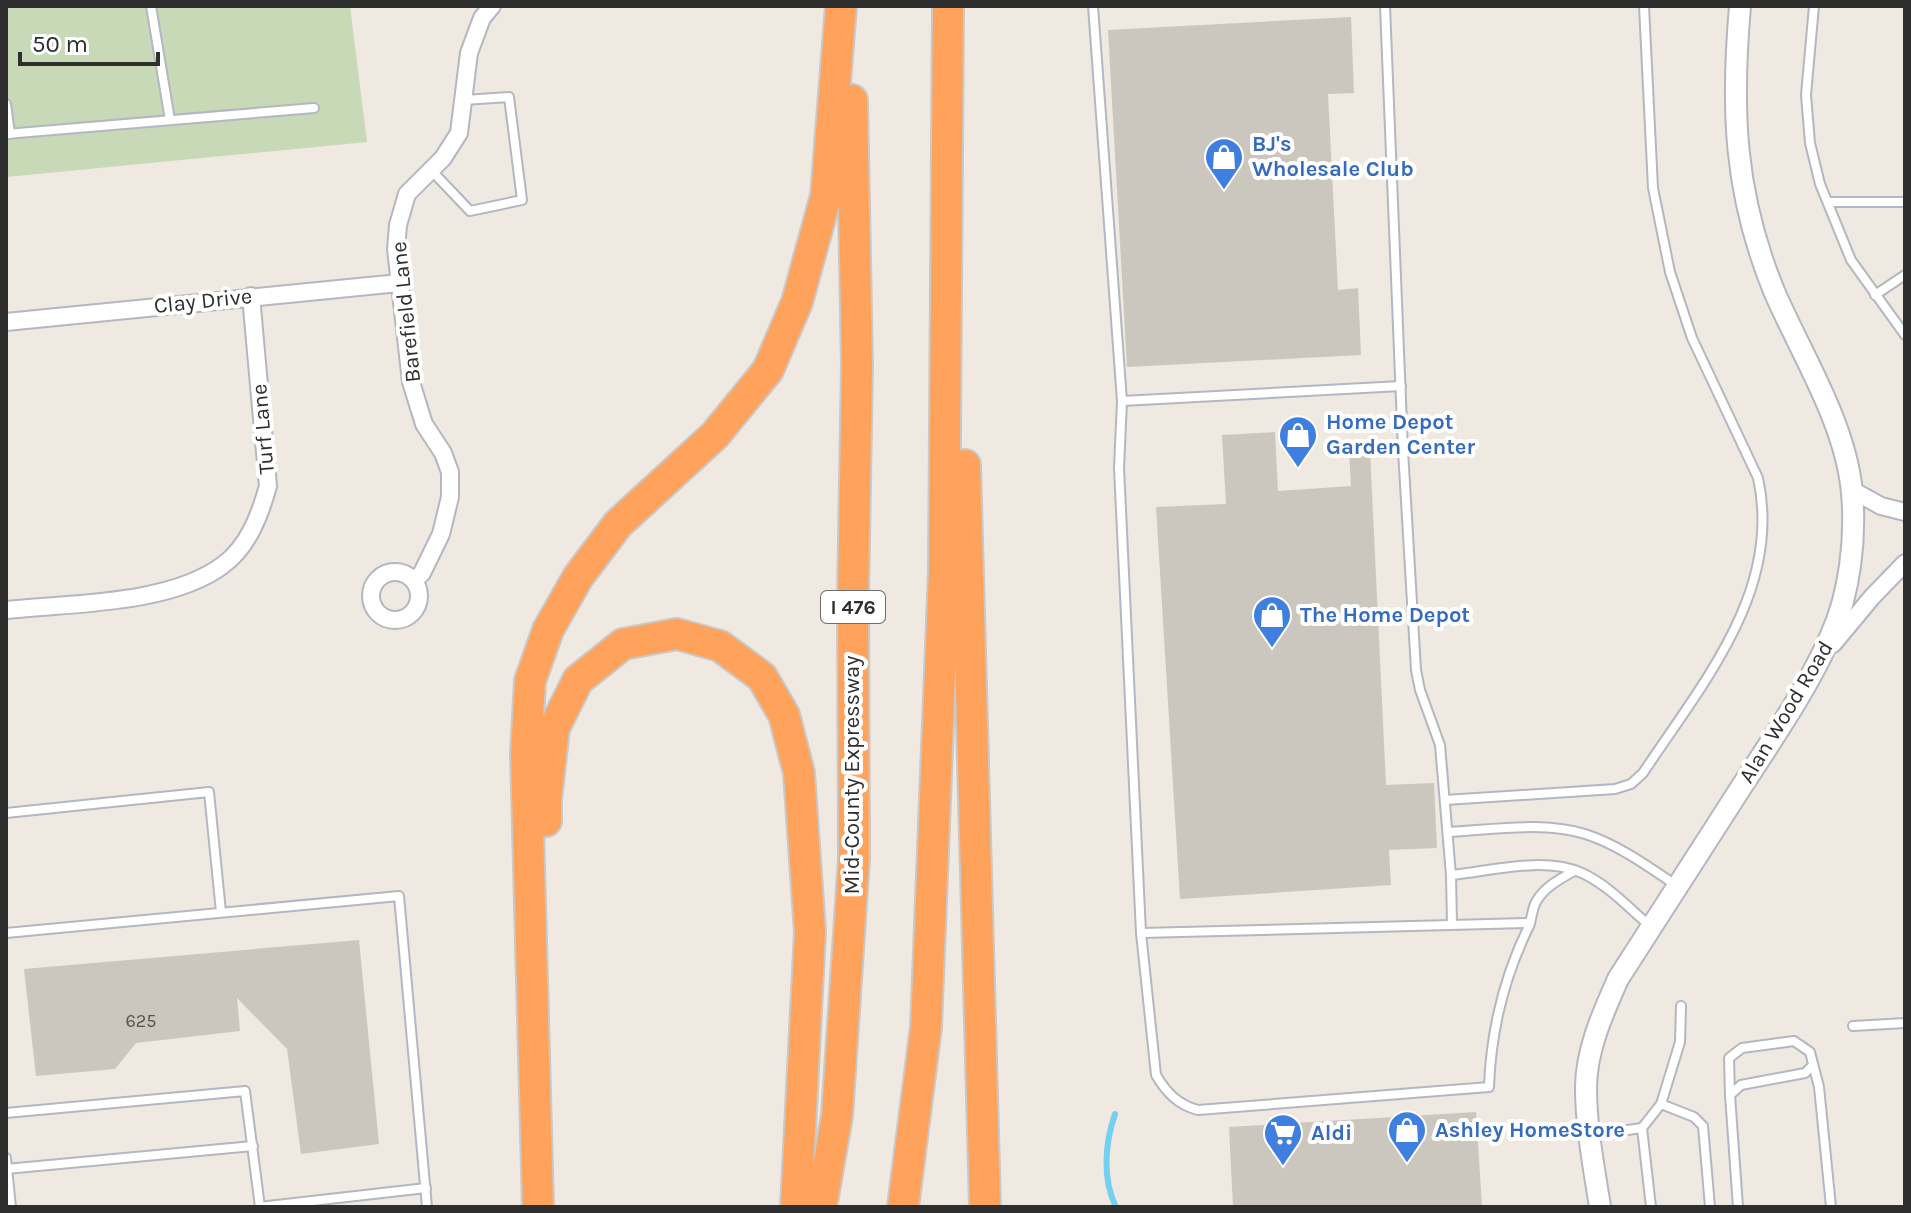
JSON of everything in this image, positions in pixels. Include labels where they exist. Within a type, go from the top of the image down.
[{"type":"highway","points":[[538,1207],[526,753],[530,681],[548,630],[578,577],[618,524],[715,435],[768,370],[797,302],[826,196],[841,6]]},
{"type":"highway","name":"Mid-County Expressway","points":[[821,1207],[837,1116],[854,858],[853,597],[857,365],[850,6]]},
{"type":"highway","points":[[903,1207],[926,1027],[944,571],[950,6]]},
{"type":"highway","points":[[950,6],[985,1207]]},
{"type":"highway","points":[[555,1207],[546,799],[554,728],[578,680],[623,644],[677,634],[720,646],[762,677],[784,715],[799,773],[810,932],[796,1207]]},
{"type":"street","name":"Barefield Lane","points":[[414,581],[422,573],[441,534],[450,497],[450,472],[443,453],[424,424],[411,382],[396,249],[401,210],[407,194],[443,158],[459,133],[469,53],[482,18],[492,6]]},
{"type":"street","name":"Alan Wood Road","points":[[1600,1207],[1586,1087],[1594,1041],[1618,979],[1808,678],[1832,634],[1850,565],[1852,490],[1844,455],[1827,405],[1774,289],[1740,176],[1735,92],[1740,6]]},
{"type":"street","name":"Clay Drive","points":[[6,322],[399,283]]},
{"type":"street","name":"Turf Lane","points":[[6,610],[146,596],[187,584],[224,565],[246,539],[260,514],[268,486],[251,296]]},
{"type":"street","points":[[1852,490],[1881,506],[1905,512]]},
{"type":"street","points":[[1808,678],[1845,628],[1905,563]]},
{"type":"street","points":[[1593,1207],[1594,1174]]},
{"type":"lane","points":[[151,6],[170,120]]},
{"type":"lane","points":[[1385,6],[1416,670],[1440,745],[1452,924]]},
{"type":"lane","points":[[1445,800],[1615,789],[1631,784],[1643,773],[1717,664],[1743,612],[1756,575],[1763,529],[1763,504],[1758,478],[1679,304],[1655,206],[1644,6]]},
{"type":"lane","points":[[1814,6],[1806,76],[1807,114],[1814,162],[1851,260],[1905,335]]},
{"type":"lane","points":[[1093,9],[1122,401],[1119,468],[1141,933],[1156,1075],[1167,1092],[1189,1108],[1198,1110],[1489,1087],[1501,999],[1511,962],[1530,923],[1536,902],[1552,884],[1574,871]]},
{"type":"lane","points":[[431,169],[470,211],[522,200],[509,97],[463,100]]},
{"type":"lane","points":[[6,104],[8,134],[314,108]]},
{"type":"lane","points":[[1828,202],[1905,202]]},
{"type":"lane","points":[[1875,295],[1905,275]]},
{"type":"lane","points":[[1122,401],[1401,386]]},
{"type":"lane","points":[[6,813],[209,792],[221,912]]},
{"type":"lane","points":[[1448,832],[1543,827],[1585,834],[1616,848],[1678,886]]},
{"type":"lane","points":[[1451,875],[1529,867],[1574,871],[1599,884],[1651,927]]},
{"type":"lane","points":[[6,933],[399,896],[427,1207]]},
{"type":"lane","points":[[1141,933],[1530,923]]},
{"type":"lane","points":[[1591,1135],[1642,1128],[1661,1104],[1680,1042],[1681,1006]]},
{"type":"lane","points":[[1853,1026],[1905,1023]]},
{"type":"lane","points":[[1738,1207],[1729,1058],[1742,1048],[1794,1041],[1810,1052],[1819,1087],[1831,1207]]},
{"type":"lane","points":[[1730,1095],[1741,1085],[1805,1073],[1813,1065]]},
{"type":"lane","points":[[6,1113],[245,1091],[260,1207],[426,1188]]},
{"type":"lane","points":[[1661,1104],[1694,1117],[1703,1126],[1710,1207]]},
{"type":"lane","points":[[1642,1128],[1651,1207]]},
{"type":"lane","points":[[6,1169],[253,1146]]},
{"type":"lane","points":[[6,1158],[11,1207]]},
{"type":"green space","points":[[6,6],[350,6],[367,142],[6,177]]},
{"type":"building","name":"BJ's Wholesale Club","points":[[1351,17],[1354,93],[1328,94],[1338,290],[1358,288],[1361,355],[1127,367],[1108,30]]},
{"type":"building","name":"The Home Depot","points":[[1275,432],[1278,491],[1351,486],[1349,452],[1370,451],[1386,785],[1434,783],[1437,848],[1389,850],[1391,885],[1180,899],[1156,507],[1226,504],[1222,435]]},
{"type":"building","points":[[359,940],[379,1144],[301,1154],[287,1049],[237,998],[240,1031],[136,1043],[115,1069],[36,1076],[24,969]]},
{"type":"building","points":[[1476,1112],[1482,1207],[1233,1207],[1229,1127]]},
{"type":"waterway","points":[[1115,1114],[1106,1161],[1116,1207]]},
{"type":"place","name":"BJ's Wholesale Club","points":[[1224,191]]},
{"type":"place","name":"Home Depot Garden Center","points":[[1298,469]]},
{"type":"place","name":"The Home Depot","points":[[1272,649]]},
{"type":"place","name":"Ashley HomeStore","points":[[1407,1164]]},
{"type":"place","name":"Aldi","points":[[1283,1167]]}]
